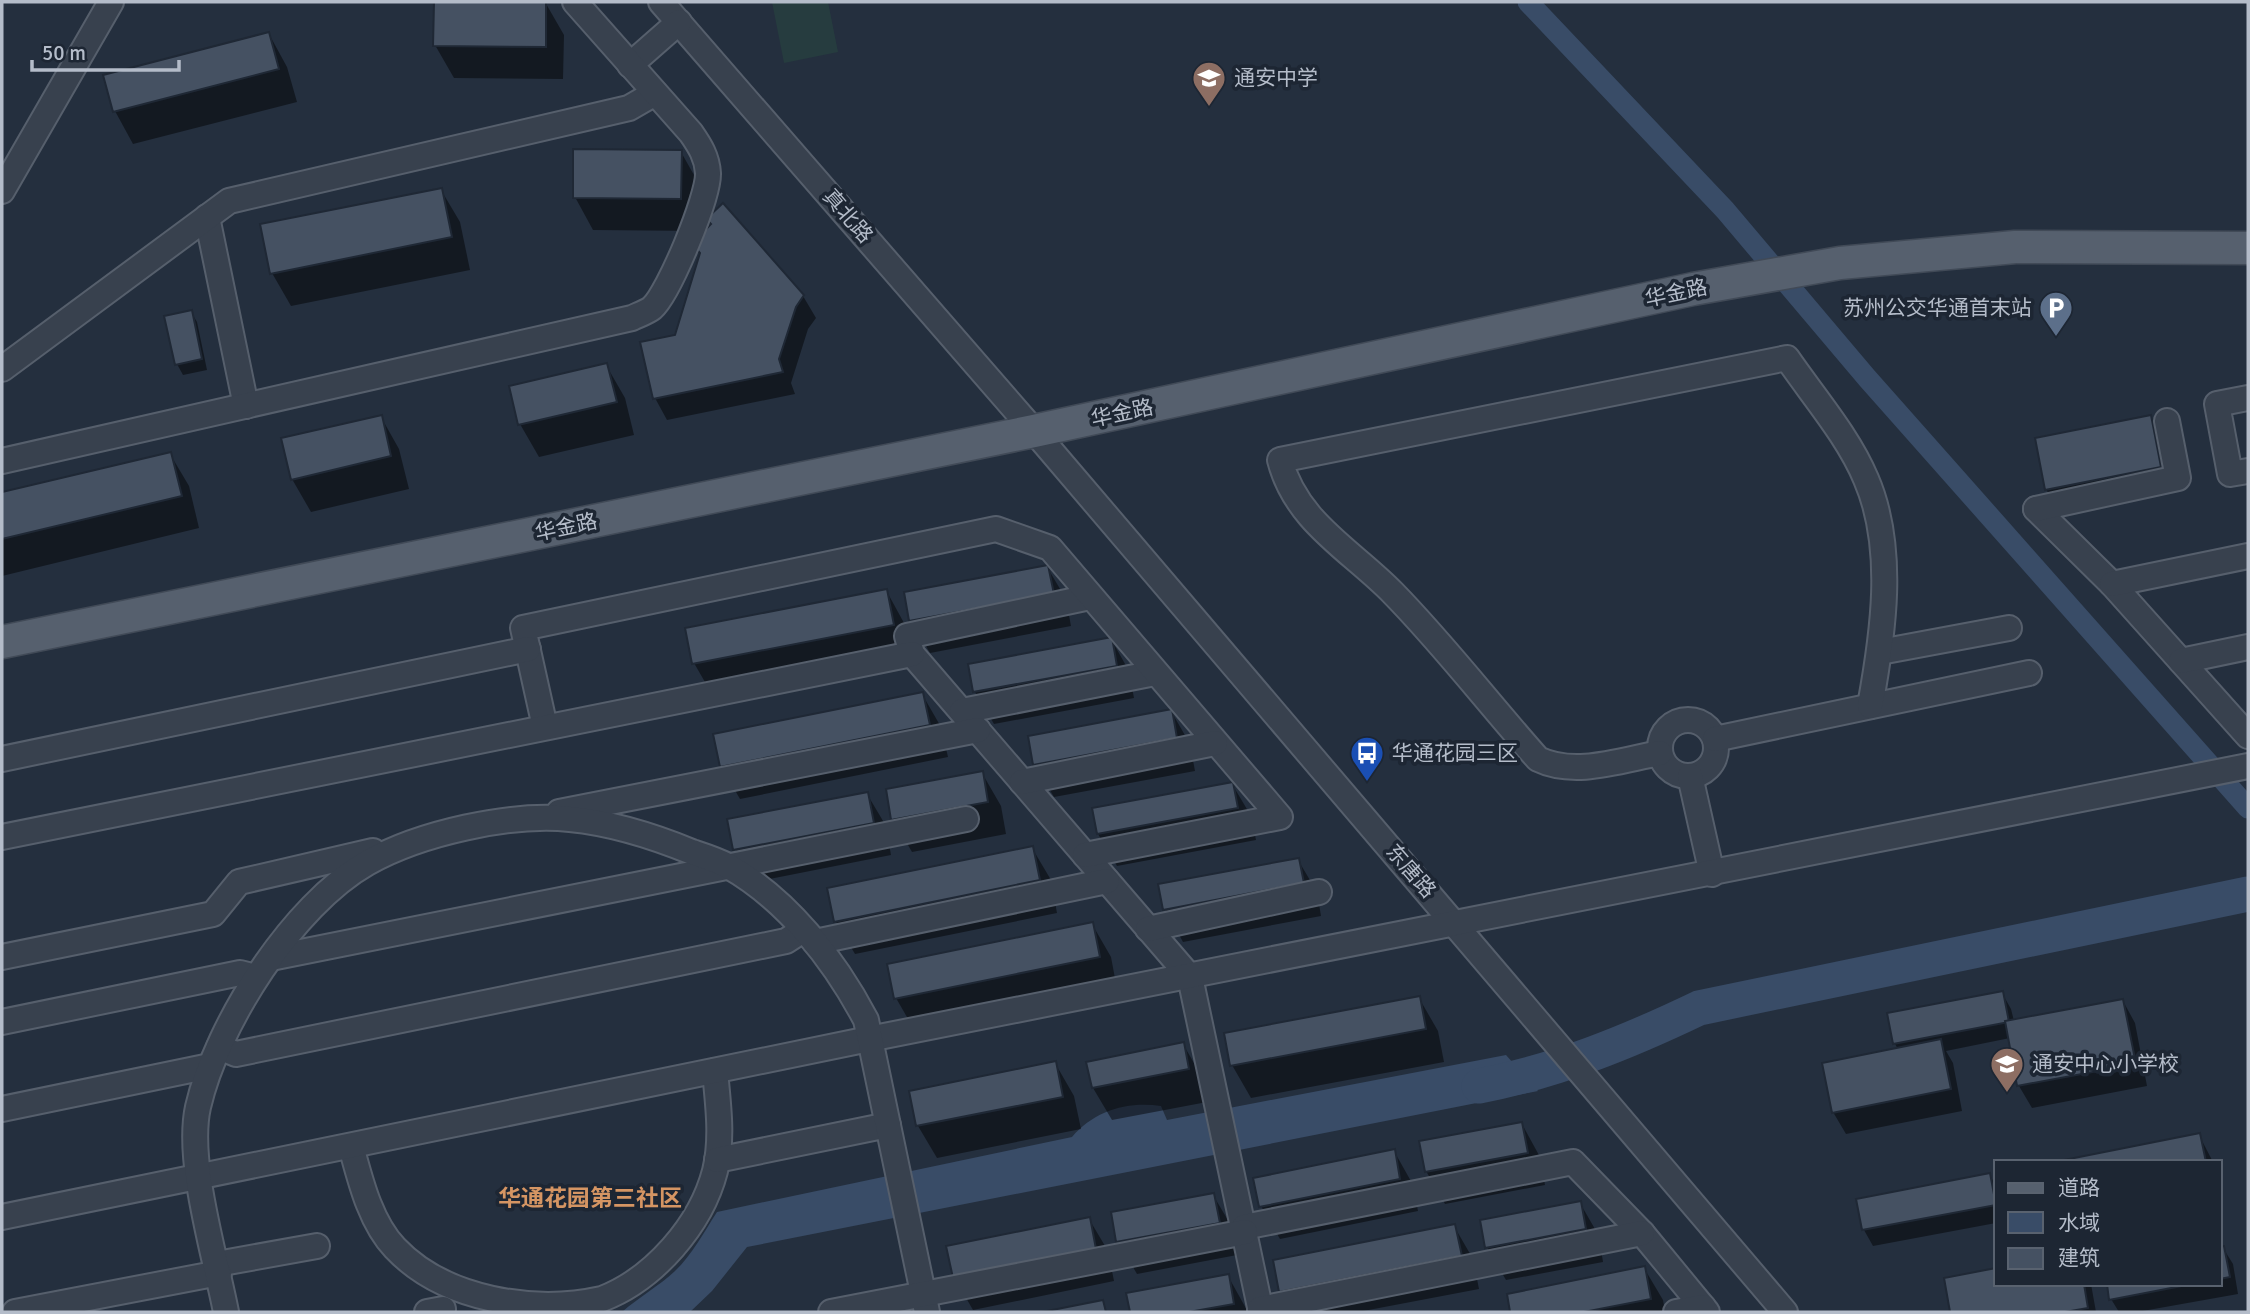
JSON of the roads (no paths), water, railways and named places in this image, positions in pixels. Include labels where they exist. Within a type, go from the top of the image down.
[{"type":"main road","name":"华金路","points":[[2,642],[1034,431],[1732,282],[1827,265],[2015,247],[2248,248]]},
{"type":"street","points":[[2,191],[111,2]]},
{"type":"street","points":[[2,461],[632,317],[651,309],[663,293],[705,199],[708,174],[705,154],[575,2]]},
{"type":"street","name":"真北路","points":[[661,2],[1034,431]]},
{"type":"street","points":[[630,65],[678,22]]},
{"type":"street","points":[[2,369],[229,201],[629,108],[655,93]]},
{"type":"street","points":[[207,218],[246,406]]},
{"type":"street","points":[[1660,753],[1570,769],[1555,767],[1538,759],[1393,592],[1298,505],[1286,483],[1280,460],[1787,358],[1866,478],[1877,515],[1883,563],[1880,652],[1870,706]]},
{"type":"street","points":[[2248,398],[2217,404],[2230,474],[2248,471]]},
{"type":"street","points":[[2167,421],[2178,478],[2036,509],[2112,584],[2248,736]]},
{"type":"street","name":"东唐路","points":[[1034,431],[1785,1312]]},
{"type":"street","points":[[545,727],[523,628],[996,529],[1050,548],[1280,817],[1085,855]]},
{"type":"street","points":[[2112,584],[2248,556]]},
{"type":"street","points":[[1090,597],[907,636],[912,654],[1189,976],[1245,1229],[1260,1310],[1642,1233]]},
{"type":"street","points":[[1880,652],[2009,628]]},
{"type":"street","points":[[2181,662],[2248,647]]},
{"type":"street","points":[[2,759],[528,649]]},
{"type":"street","points":[[2,836],[912,654]]},
{"type":"street","points":[[961,711],[1155,673]]},
{"type":"street","points":[[1715,739],[2029,673]]},
{"type":"street","points":[[1696,721],[1705,725],[1715,739],[1714,758],[1709,766],[1690,775],[1672,770],[1660,753],[1664,734],[1678,722],[1696,721]]},
{"type":"street","points":[[2,957],[213,914],[239,882],[345,868],[369,862],[425,838],[978,730]]},
{"type":"street","points":[[1022,782],[1215,743]]},
{"type":"street","points":[[2,1217],[869,1039],[2244,767]]},
{"type":"street","points":[[1690,775],[1712,874]]},
{"type":"street","points":[[633,797],[643,835]]},
{"type":"street","points":[[517,820],[568,819],[643,835],[728,866],[779,904],[809,936],[848,986],[866,1020],[925,1303]]},
{"type":"street","points":[[2,1022],[264,968],[728,866],[966,819]]},
{"type":"street","points":[[226,1312],[193,1149],[198,1108],[215,1057],[264,968],[345,868]]},
{"type":"street","points":[[2,1109],[215,1057],[809,936],[1107,881]]},
{"type":"street","points":[[1148,929],[1319,892]]},
{"type":"street","points":[[351,1146],[374,1216],[394,1248],[426,1273],[463,1293],[510,1307],[547,1311],[604,1306],[673,1248],[698,1213],[717,1160],[720,1137],[715,1071]]},
{"type":"street","points":[[717,1160],[888,1125]]},
{"type":"street","points":[[831,1312],[925,1303],[1245,1229],[1573,1162],[1642,1233],[1705,1310]]},
{"type":"street","points":[[15,1312],[317,1246]]},
{"type":"street","points":[[1676,1312],[1705,1310]]},
{"type":"water","points":[[1506,1055],[1538,1091],[747,1247],[712,1291],[690,1312],[622,1312],[681,1265],[717,1212],[1072,1137],[1090,1120],[1124,1107],[1161,1106],[1167,1120]]},
{"type":"waterway","points":[[1528,2],[1725,210],[1867,378],[2248,808]]},
{"type":"waterway","points":[[1479,1086],[1564,1064],[1699,1008],[2248,894]]},
{"type":"place","name":"通安中学","points":[[1209,108]]},
{"type":"place","name":"苏州公交华通首末站","points":[[2056,338]]},
{"type":"place","name":"华通花园三区","points":[[1367,783]]},
{"type":"place","name":"通安中心小学校","points":[[2007,1094]]},
{"type":"district","name":"华通花园第三社区","points":[[590,1198]]}]
